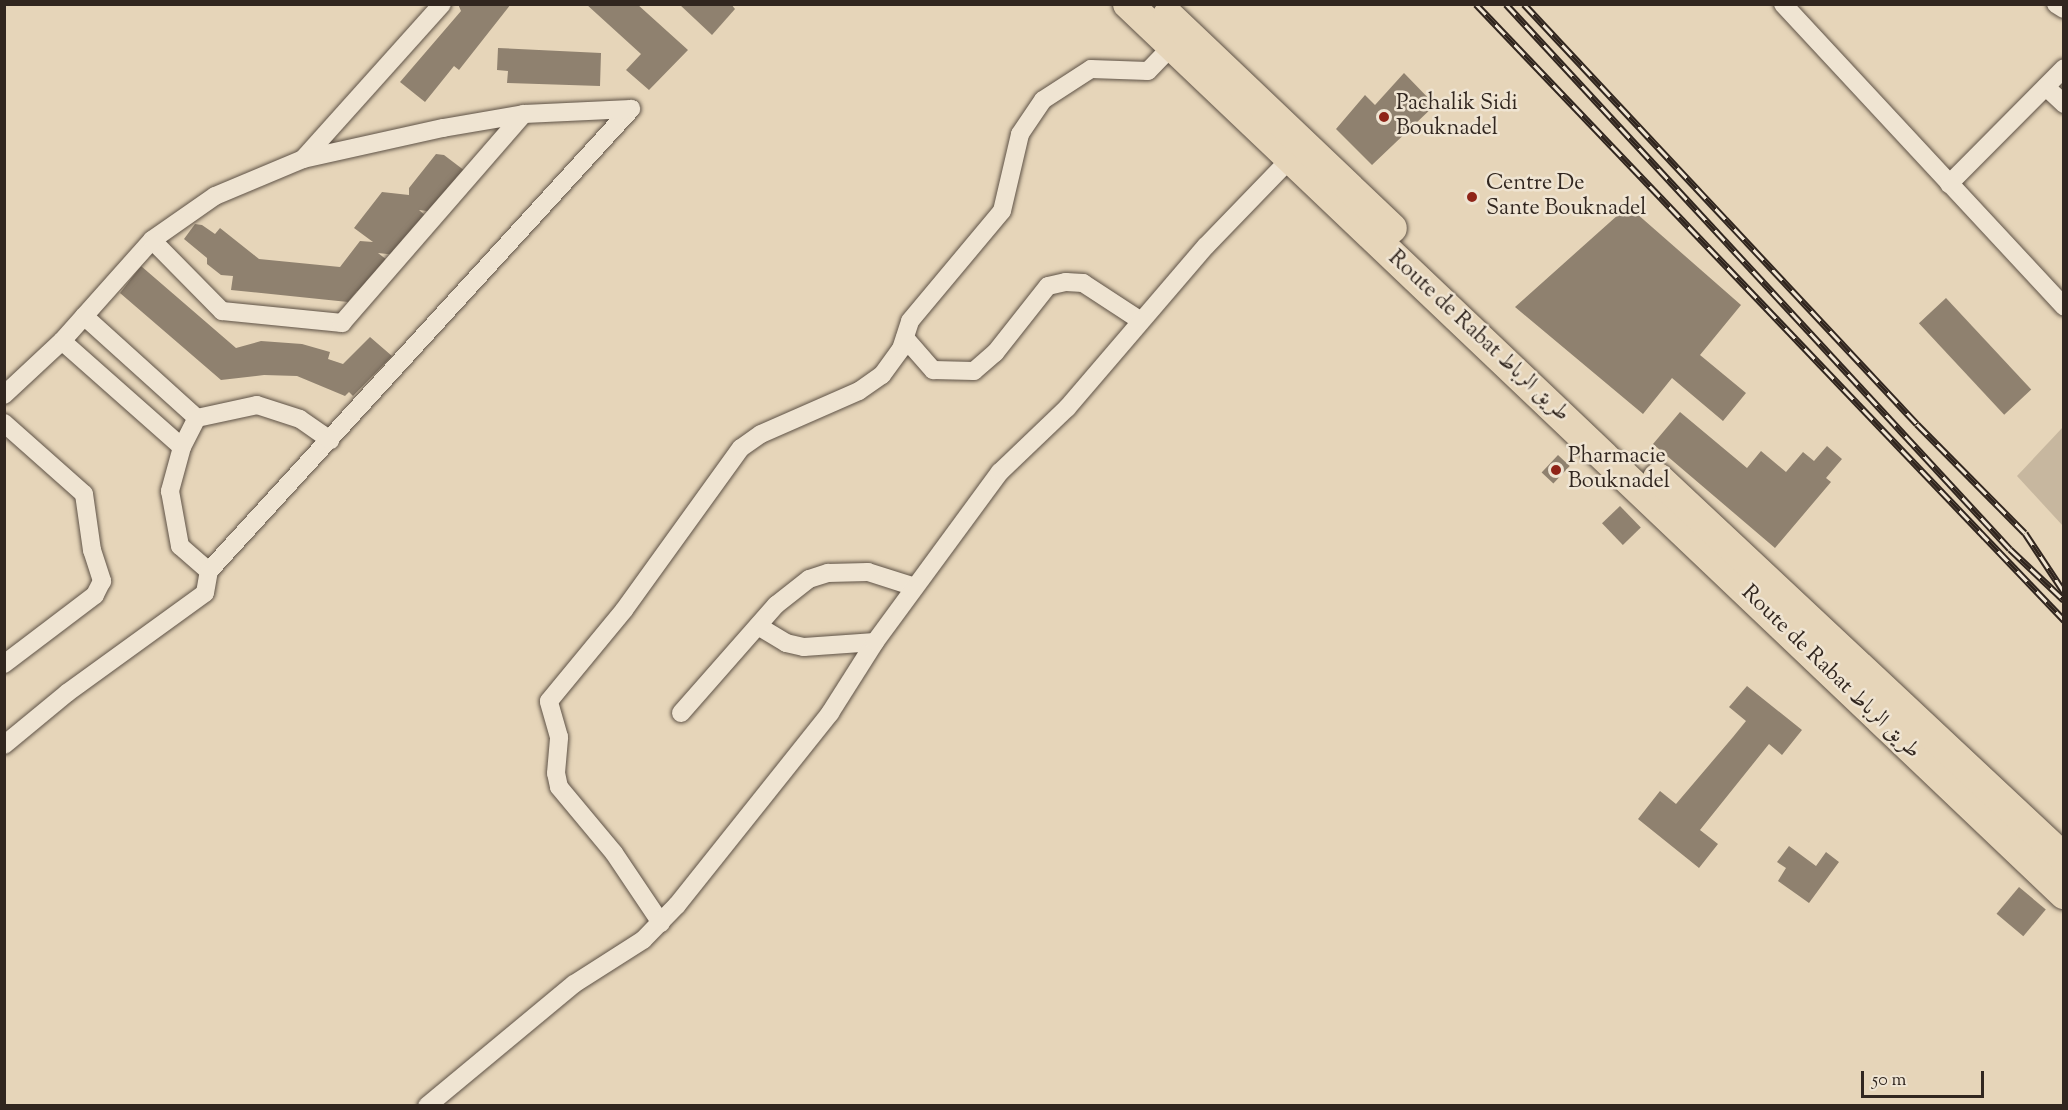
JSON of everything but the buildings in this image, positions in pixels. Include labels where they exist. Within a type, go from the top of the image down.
[{"type":"main road","name":"Route de Rabat طريق الرباط","points":[[1128,4],[1171,47],[1206,66],[1615,451],[2064,858]]},
{"type":"main road","name":"Route de Rabat طريق الرباط","points":[[1157,4],[1206,66],[1290,160],[1451,299]]},
{"type":"main road","name":"Route de Rabat طريق الرباط","points":[[1615,451],[2064,894]]},
{"type":"street","points":[[303,159],[442,4]]},
{"type":"street","points":[[1783,4],[1948,184],[2064,306]]},
{"type":"street","points":[[2056,4],[2064,9]]},
{"type":"street","points":[[661,923],[604,840],[559,787],[556,773],[559,737],[549,701],[566,676],[624,610],[741,448],[760,434],[871,383],[895,358],[910,321],[1002,211],[1020,134],[1043,100],[1067,81],[1091,69],[1148,71],[1171,47]]},
{"type":"street","points":[[1948,184],[2064,68]]},
{"type":"street","points":[[2046,87],[2064,104]]},
{"type":"street","points":[[4,395],[62,341],[152,240],[215,196],[303,159],[524,114],[631,109],[209,570],[204,594],[68,693],[4,745]]},
{"type":"street","points":[[152,240],[222,311],[342,323],[524,114]]},
{"type":"street","points":[[427,1106],[574,984],[626,952],[661,923],[714,863],[830,713],[875,642],[1000,472],[1067,408],[1140,321],[1290,160]]},
{"type":"street","points":[[905,338],[933,370],[974,371],[995,353],[1048,286],[1066,282],[1083,283],[1140,321]]},
{"type":"street","points":[[84,316],[198,418]]},
{"type":"street","points":[[62,341],[182,447]]},
{"type":"street","points":[[209,570],[180,546],[170,491],[182,447],[198,418],[257,405],[300,419],[330,440]]},
{"type":"street","points":[[4,423],[84,494],[92,550],[102,580],[95,595],[4,664]]},
{"type":"street","points":[[681,713],[791,590],[828,573],[868,572],[915,587]]},
{"type":"street","points":[[758,626],[786,643],[804,647],[875,642]]},
{"type":"shaded area","points":[[2063,427],[2063,526],[2017,476]]},
{"type":"railway","points":[[1476,4],[2064,620]]},
{"type":"railway","points":[[1506,4],[2010,549],[2064,600]]},
{"type":"railway","points":[[1524,4],[1917,424],[2025,533],[2064,592]]},
{"type":"place","name":"Pachalik Sidi Bouknadel","points":[[1384,117]]},
{"type":"place","name":"Centre De Sante Bouknadel","points":[[1472,197]]},
{"type":"place","name":"Pharmacie Bouknadel","points":[[1556,470]]}]
